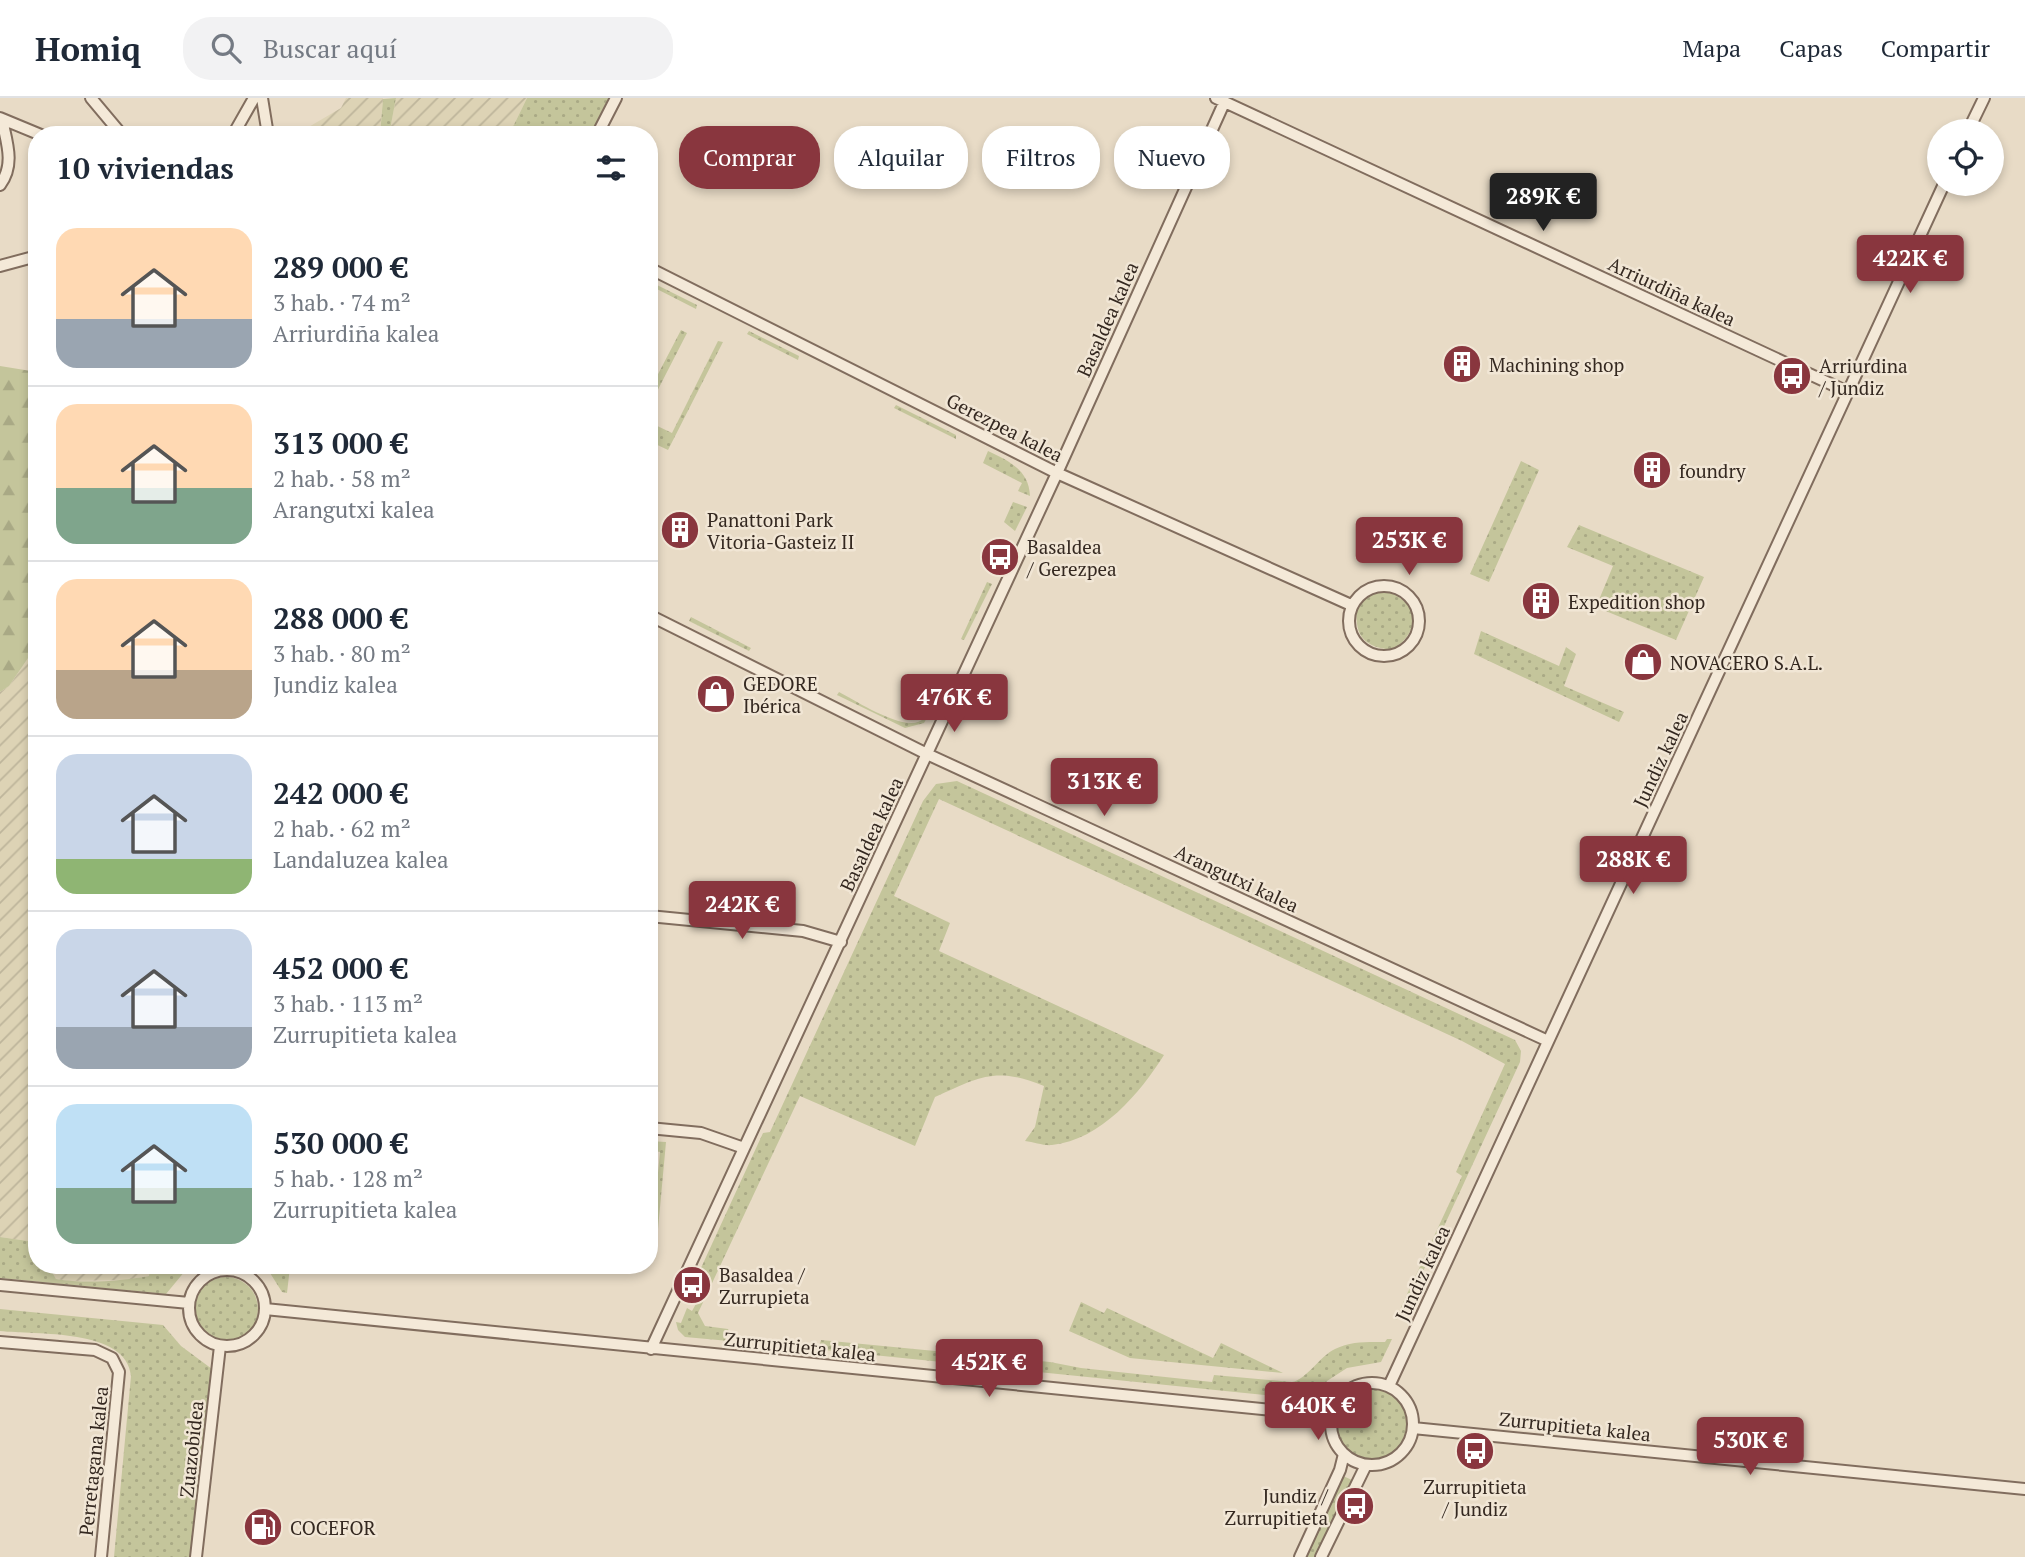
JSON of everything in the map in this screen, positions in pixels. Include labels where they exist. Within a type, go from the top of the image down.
[{"type":"street","points":[[91,98],[114,126]]},
{"type":"street","points":[[238,126],[254,98]]},
{"type":"street","points":[[262,98],[267,126]]},
{"type":"street","points":[[602,126],[616,98]]},
{"type":"street","points":[[1974,119],[1984,98]]},
{"type":"street","name":"Arriurdiña kalea","points":[[1220,101],[1848,392]]},
{"type":"street","name":"Basaldea kalea","points":[[651,1349],[1057,473],[1220,101]]},
{"type":"street","points":[[1,119],[28,130]]},
{"type":"street","points":[[0,185],[8,171],[10,159],[1,119]]},
{"type":"street","name":"Jundiz kalea","points":[[1389,1386],[1938,196]]},
{"type":"street","points":[[0,266],[28,258]]},
{"type":"street","name":"Gerezpea kalea","points":[[658,273],[1057,473],[1351,606]]},
{"type":"street","points":[[1370,587],[1396,587],[1416,604],[1419,629],[1404,651],[1378,656],[1366,652],[1356,643],[1350,631],[1348,618],[1351,606],[1370,587]]},
{"type":"street","name":"Arangutxi kalea","points":[[658,620],[927,754],[1548,1041]]},
{"type":"street","points":[[658,917],[803,931],[841,942]]},
{"type":"street","points":[[658,1129],[701,1133],[744,1148]]},
{"type":"street","points":[[213,1274],[202,1278],[189,1303],[189,1314],[200,1335],[220,1346],[239,1345],[254,1335],[265,1309],[255,1282],[242,1274]]},
{"type":"street","points":[[0,1285],[189,1303]]},
{"type":"street","name":"Zurrupitieta kalea","points":[[265,1309],[1331,1416]]},
{"type":"street","name":"Perretagana kalea","points":[[0,1342],[95,1350],[112,1359],[119,1372],[101,1557]]},
{"type":"street","name":"Zuazobidea","points":[[196,1557],[220,1346]]},
{"type":"street","points":[[1371,1382],[1389,1386],[1405,1399],[1413,1418],[1413,1428],[1401,1453],[1385,1463],[1366,1465],[1344,1454],[1333,1437],[1331,1416],[1338,1399],[1353,1387],[1371,1382]]},
{"type":"street","name":"Zurrupitieta kalea","points":[[1413,1428],[2025,1489]]},
{"type":"street","points":[[1300,1557],[1342,1465],[1344,1454]]},
{"type":"street","points":[[1321,1557],[1366,1465]]},
{"type":"shaded area","points":[[346,98],[383,98],[381,126],[310,126],[341,108]]},
{"type":"shaded area","points":[[396,98],[527,98],[513,126],[391,126]]},
{"type":"shaded area","points":[[28,658],[28,1241],[0,1237],[0,692],[9,686]]},
{"type":"shaded area","points":[[53,1274],[149,1274],[126,1280],[56,1279]]},
{"type":"green space","points":[[396,98],[391,126],[381,126],[383,99]]},
{"type":"green space","points":[[527,98],[609,98],[595,126],[513,126]]},
{"type":"green space","points":[[658,286],[697,305],[696,309],[658,290]]},
{"type":"green space","points":[[681,330],[687,333],[658,389],[658,374]]},
{"type":"green space","points":[[749,331],[799,356],[798,360],[747,334]]},
{"type":"green space","points":[[718,341],[723,342],[668,450],[658,445],[658,426],[672,433]]},
{"type":"green space","points":[[0,366],[28,371],[28,658],[9,686],[0,692]]},
{"type":"green space","points":[[896,405],[956,435],[956,439],[894,408]]},
{"type":"green space","points":[[988,451],[1022,473],[1030,496],[1018,491],[1022,483],[983,463]]},
{"type":"green space","points":[[1521,461],[1539,470],[1489,582],[1470,574]]},
{"type":"green space","points":[[1013,502],[1027,507],[1015,531],[1004,522]]},
{"type":"green space","points":[[1579,525],[1704,577],[1676,640],[1596,607],[1613,566],[1567,547]]},
{"type":"green space","points":[[987,582],[992,584],[964,640],[961,639]]},
{"type":"green space","points":[[1386,590],[1405,602],[1413,616],[1410,632],[1394,650],[1368,643],[1359,633],[1357,626],[1357,606],[1372,593]]},
{"type":"green space","points":[[691,617],[751,648],[749,651],[689,621]]},
{"type":"green space","points":[[1481,631],[1559,666],[1566,647],[1576,654],[1564,686],[1624,712],[1619,722],[1474,654]]},
{"type":"green space","points":[[839,692],[882,715],[907,723],[924,718],[933,698],[937,700],[924,723],[905,728],[837,695]]},
{"type":"green space","points":[[957,781],[1515,1040],[1521,1051],[1520,1062],[1402,1317],[1395,1320],[1462,1176],[1456,1172],[1505,1064],[1462,1041],[939,799],[894,896],[950,923],[939,951],[1164,1055],[1131,1099],[1103,1124],[1070,1141],[1052,1145],[1025,1141],[1035,1127],[1044,1086],[1013,1076],[976,1079],[935,1097],[915,1146],[800,1096],[698,1313],[705,1326],[728,1329],[732,1338],[729,1341],[685,1337],[678,1330],[676,1322],[681,1323],[687,1308],[692,1311],[697,1302],[689,1294],[763,1133],[770,1132],[923,801],[936,784]]},
{"type":"green space","points":[[658,1142],[666,1142],[658,1229],[658,1173]]},
{"type":"green space","points":[[0,1237],[28,1241],[28,1274],[53,1274],[56,1279],[91,1282],[149,1274],[183,1274],[166,1294],[0,1278]]},
{"type":"green space","points":[[271,1274],[289,1274],[287,1293],[282,1292]]},
{"type":"green space","points":[[226,1277],[249,1286],[258,1309],[249,1332],[226,1341],[203,1332],[194,1309],[203,1286]]},
{"type":"green space","points":[[1081,1302],[1104,1313],[1107,1308],[1213,1358],[1221,1343],[1283,1373],[1130,1358],[1069,1331]]},
{"type":"green space","points":[[0,1309],[163,1325],[181,1346],[212,1369],[191,1557],[114,1557],[131,1376],[126,1360],[114,1349],[77,1337],[0,1331]]},
{"type":"green space","points":[[1392,1339],[1381,1362],[1347,1368],[1327,1381],[1313,1400],[824,1350],[819,1347],[821,1340],[1050,1362],[1081,1368],[1212,1382],[1214,1375],[1292,1382],[1303,1377],[1324,1357],[1341,1346],[1385,1342]]},
{"type":"green space","points":[[1372,1389],[1397,1399],[1407,1424],[1397,1449],[1372,1459],[1347,1449],[1337,1424],[1347,1399]]},
{"type":"green space","points":[[1343,1476],[1352,1480],[1316,1557],[1305,1557]]},
{"type":"place","name":"Machining shop","points":[[1462,364]]},
{"type":"place","name":"Arriurdina / Jundiz","points":[[1792,376]]},
{"type":"place","name":"foundry","points":[[1652,470]]},
{"type":"place","name":"Panattoni Park Vitoria-Gasteiz II","points":[[680,530]]},
{"type":"place","name":"Basaldea / Gerezpea","points":[[1000,557]]},
{"type":"place","name":"Expedition shop","points":[[1541,601]]},
{"type":"place","name":"NOVACERO S.A.L.","points":[[1643,662]]},
{"type":"place","name":"GEDORE Ibérica","points":[[716,694]]},
{"type":"place","name":"Basaldea / Zurrupieta","points":[[692,1285]]},
{"type":"place","name":"Zurrupitieta / Jundiz","points":[[1475,1451]]},
{"type":"place","name":"Jundiz / Zurrupitieta","points":[[1355,1506]]},
{"type":"place","name":"COCEFOR","points":[[263,1527]]}]
